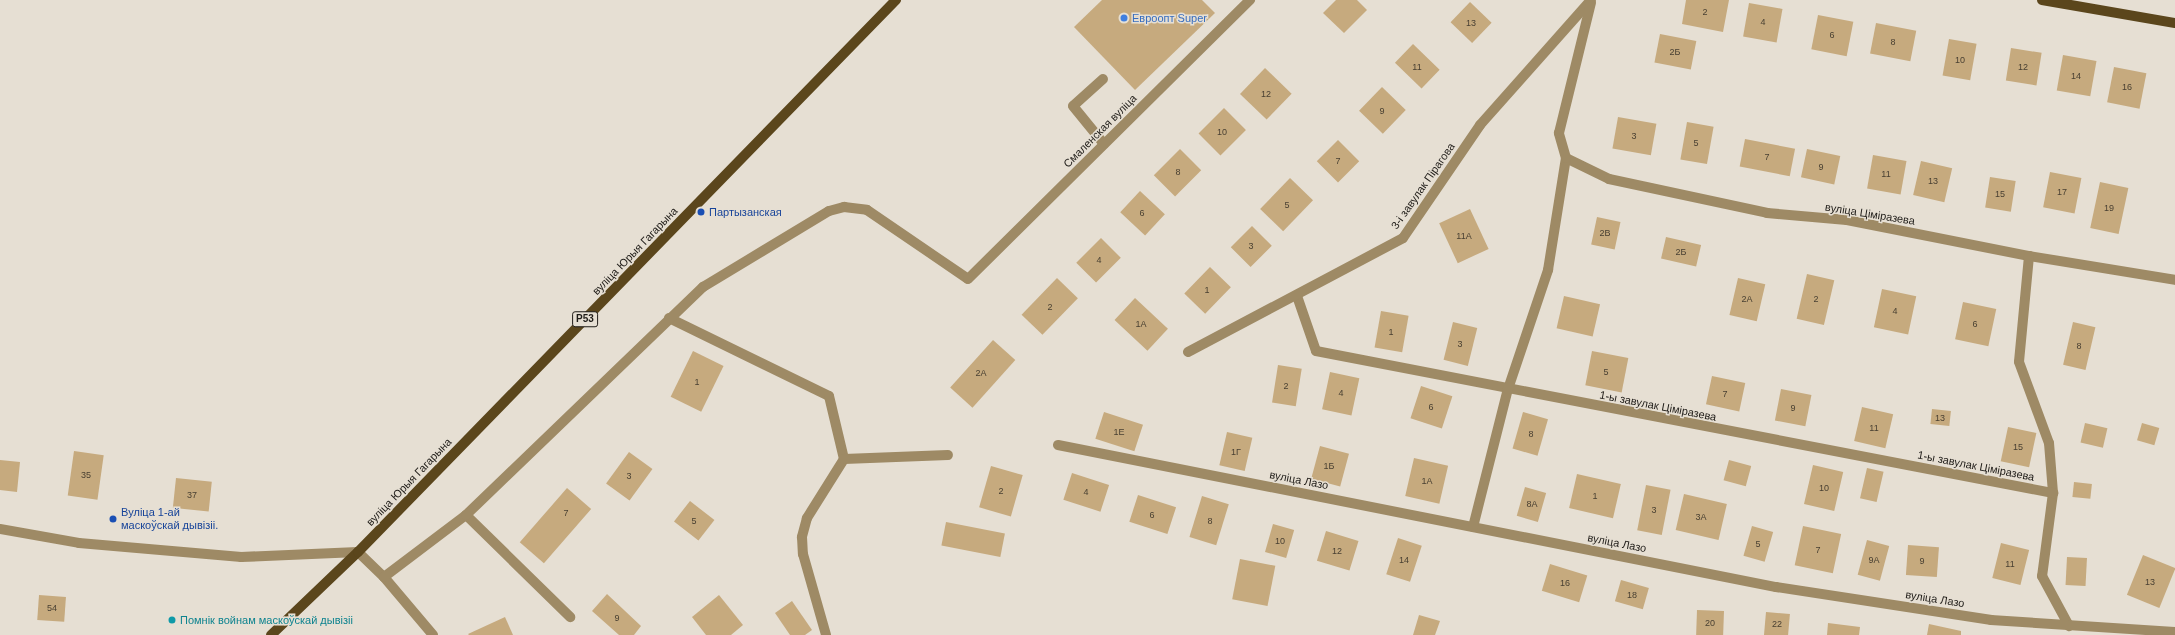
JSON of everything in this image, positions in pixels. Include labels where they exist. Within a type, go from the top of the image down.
[{"type":"main road","name":"вуліца Юрыя Гагарына","points":[[271,635],[358,552],[896,0]]},
{"type":"main road","points":[[2042,0],[2175,23]]},
{"type":"street","name":"Смаленская вуліца","points":[[669,318],[703,287],[739,264],[829,211],[844,207],[867,210],[968,279],[1250,0]]},
{"type":"street","points":[[1473,527],[1508,389],[1548,270],[1566,158],[1559,133],[1591,1]]},
{"type":"street","name":"3-і завулак Пірагова","points":[[1188,352],[1297,296],[1403,238],[1480,125],[1591,1]]},
{"type":"street","points":[[1103,79],[1073,106],[1104,144]]},
{"type":"street","name":"вуліца Ціміразева","points":[[1566,158],[1609,179],[1767,213],[1847,220],[2029,256],[2175,280]]},
{"type":"street","points":[[2029,256],[2019,362],[2049,442],[2053,493],[2042,576],[2069,626]]},
{"type":"street","name":"1-ы завулак Ціміразева","points":[[1297,296],[1316,351],[2053,493]]},
{"type":"street","points":[[384,577],[466,515],[669,318],[829,396],[844,459],[807,518],[802,537],[803,554],[826,635]]},
{"type":"street","name":"вуліца Лазо","points":[[1058,445],[1776,587],[1991,620],[2175,632]]},
{"type":"street","points":[[844,459],[948,455]]},
{"type":"street","points":[[466,515],[570,617]]},
{"type":"street","points":[[0,529],[79,543],[241,557],[358,552],[384,577],[433,635]]},
{"type":"building","points":[[1102,0],[1202,0],[1215,13],[1135,90],[1074,27]]},
{"type":"building","points":[[1336,0],[1357,0],[1367,10],[1344,33],[1323,13]]},
{"type":"building","points":[[1686,0],[1729,0],[1723,32],[1682,24]]},
{"type":"building","points":[[1470,2],[1492,23],[1472,43],[1451,22]]},
{"type":"building","points":[[1749,3],[1782,9],[1777,42],[1743,36]]},
{"type":"building","points":[[1818,15],[1853,22],[1847,56],[1811,49]]},
{"type":"building","points":[[1876,23],[1916,31],[1910,61],[1870,53]]},
{"type":"building","points":[[1660,34],[1696,41],[1691,70],[1654,62]]},
{"type":"building","points":[[1949,39],[1977,44],[1970,80],[1943,75]]},
{"type":"building","points":[[1413,44],[1440,70],[1422,88],[1395,63]]},
{"type":"building","points":[[2011,48],[2042,53],[2036,85],[2006,81]]},
{"type":"building","points":[[2063,55],[2096,61],[2090,96],[2057,90]]},
{"type":"building","points":[[2114,67],[2146,73],[2140,109],[2107,102]]},
{"type":"building","points":[[1265,68],[1292,94],[1267,120],[1240,94]]},
{"type":"building","points":[[1382,87],[1406,110],[1383,134],[1359,111]]},
{"type":"building","points":[[1224,108],[1246,130],[1220,155],[1199,133]]},
{"type":"building","points":[[1618,117],[1656,124],[1651,155],[1612,149]]},
{"type":"building","points":[[1687,122],[1714,127],[1707,164],[1680,159]]},
{"type":"building","points":[[1745,139],[1795,149],[1790,176],[1740,166]]},
{"type":"building","points":[[1338,140],[1359,161],[1338,182],[1317,161]]},
{"type":"building","points":[[1180,149],[1201,170],[1175,196],[1154,175]]},
{"type":"building","points":[[1807,149],[1840,156],[1834,184],[1801,177]]},
{"type":"building","points":[[1873,155],[1906,161],[1901,194],[1867,188]]},
{"type":"building","points":[[1921,161],[1952,168],[1944,202],[1913,195]]},
{"type":"building","points":[[2050,172],[2081,178],[2075,213],[2043,207]]},
{"type":"building","points":[[1990,177],[2016,181],[2011,212],[1985,208]]},
{"type":"building","points":[[1290,178],[1313,200],[1283,231],[1260,209]]},
{"type":"building","points":[[2100,182],[2128,188],[2119,234],[2090,228]]},
{"type":"building","points":[[1140,191],[1165,214],[1145,235],[1120,212]]},
{"type":"building","points":[[1470,209],[1489,249],[1458,263],[1439,223]]},
{"type":"building","points":[[1597,217],[1620,222],[1615,249],[1591,244]]},
{"type":"building","points":[[1252,226],[1272,246],[1251,267],[1231,247]]},
{"type":"building","points":[[1666,237],[1701,245],[1696,267],[1661,258]]},
{"type":"building","points":[[1101,238],[1121,258],[1096,283],[1076,263]]},
{"type":"building","points":[[1210,267],[1231,287],[1205,314],[1184,294]]},
{"type":"building","points":[[1807,274],[1834,280],[1824,325],[1797,319]]},
{"type":"building","points":[[1057,278],[1078,298],[1042,335],[1022,315]]},
{"type":"building","points":[[1738,278],[1765,284],[1757,321],[1729,315]]},
{"type":"building","points":[[1882,289],[1916,296],[1908,334],[1874,327]]},
{"type":"building","points":[[1564,296],[1600,304],[1593,336],[1557,328]]},
{"type":"building","points":[[1135,298],[1168,329],[1147,351],[1115,320]]},
{"type":"building","points":[[1963,302],[1996,309],[1988,346],[1955,339]]},
{"type":"building","points":[[1381,311],[1409,316],[1402,352],[1375,347]]},
{"type":"building","points":[[1453,322],[1477,328],[1468,366],[1444,360]]},
{"type":"building","points":[[2073,322],[2095,327],[2086,370],[2063,365]]},
{"type":"building","points":[[993,340],[1015,360],[972,408],[950,388]]},
{"type":"building","points":[[693,351],[724,366],[701,412],[671,397]]},
{"type":"building","points":[[1592,351],[1628,358],[1622,392],[1585,385]]},
{"type":"building","points":[[1278,365],[1302,369],[1296,406],[1272,403]]},
{"type":"building","points":[[1330,372],[1359,378],[1351,415],[1322,409]]},
{"type":"building","points":[[1712,376],[1745,383],[1739,411],[1706,404]]},
{"type":"building","points":[[1421,386],[1452,396],[1442,429],[1410,418]]},
{"type":"building","points":[[1781,389],[1811,395],[1805,426],[1775,420]]},
{"type":"building","points":[[1862,407],[1893,414],[1885,448],[1854,441]]},
{"type":"building","points":[[1932,409],[1951,411],[1949,426],[1930,424]]},
{"type":"building","points":[[1104,412],[1143,425],[1134,451],[1095,439]]},
{"type":"building","points":[[1523,412],[1548,419],[1538,456],[1513,449]]},
{"type":"building","points":[[2085,423],[2107,428],[2103,448],[2081,442]]},
{"type":"building","points":[[2142,423],[2159,428],[2154,445],[2137,440]]},
{"type":"building","points":[[2008,427],[2036,433],[2029,467],[2001,461]]},
{"type":"building","points":[[1227,432],[1252,438],[1245,471],[1219,465]]},
{"type":"building","points":[[1320,446],[1349,454],[1340,487],[1311,479]]},
{"type":"building","points":[[74,451],[104,455],[97,500],[68,496]]},
{"type":"building","points":[[629,452],[652,469],[630,501],[606,484]]},
{"type":"building","points":[[1414,458],[1448,466],[1439,504],[1405,496]]},
{"type":"building","points":[[0,460],[20,462],[17,492],[0,490]]},
{"type":"building","points":[[1729,460],[1751,466],[1746,486],[1724,480]]},
{"type":"building","points":[[1813,465],[1843,472],[1834,511],[1804,504]]},
{"type":"building","points":[[991,466],[1023,475],[1011,516],[979,507]]},
{"type":"building","points":[[1867,468],[1884,472],[1877,502],[1860,498]]},
{"type":"building","points":[[1072,473],[1109,485],[1100,512],[1063,500]]},
{"type":"building","points":[[1577,474],[1621,484],[1613,518],[1569,508]]},
{"type":"building","points":[[176,478],[212,482],[209,512],[173,508]]},
{"type":"building","points":[[2074,482],[2092,484],[2090,499],[2072,497]]},
{"type":"building","points":[[1646,485],[1671,490],[1662,535],[1637,530]]},
{"type":"building","points":[[1525,487],[1546,493],[1538,522],[1517,516]]},
{"type":"building","points":[[567,488],[591,509],[544,563],[520,542]]},
{"type":"building","points":[[1684,494],[1727,504],[1719,540],[1676,530]]},
{"type":"building","points":[[1138,495],[1176,507],[1167,534],[1129,522]]},
{"type":"building","points":[[1202,496],[1229,504],[1216,545],[1189,537]]},
{"type":"building","points":[[690,501],[714,520],[698,541],[674,521]]},
{"type":"building","points":[[946,522],[1005,533],[1000,557],[941,546]]},
{"type":"building","points":[[1273,524],[1294,530],[1286,558],[1265,552]]},
{"type":"building","points":[[1752,526],[1773,532],[1765,562],[1743,556]]},
{"type":"building","points":[[1803,526],[1841,534],[1833,573],[1795,565]]},
{"type":"building","points":[[1326,531],[1359,541],[1349,571],[1317,561]]},
{"type":"building","points":[[1398,538],[1422,546],[1410,582],[1386,574]]},
{"type":"building","points":[[1867,540],[1889,546],[1880,581],[1858,575]]},
{"type":"building","points":[[2001,543],[2029,550],[2020,585],[1992,578]]},
{"type":"building","points":[[1908,545],[1939,547],[1937,577],[1906,575]]},
{"type":"building","points":[[2143,555],[2175,568],[2159,608],[2127,595]]},
{"type":"building","points":[[2067,557],[2087,558],[2086,586],[2066,585]]},
{"type":"building","points":[[1240,559],[1275,566],[1268,606],[1232,599]]},
{"type":"building","points":[[1550,564],[1587,575],[1579,602],[1542,591]]},
{"type":"building","points":[[1621,580],[1649,588],[1643,609],[1615,601]]},
{"type":"building","points":[[607,594],[641,626],[634,635],[619,635],[592,611]]},
{"type":"building","points":[[39,595],[66,597],[64,622],[37,620]]},
{"type":"building","points":[[719,595],[743,625],[731,635],[706,635],[692,617]]},
{"type":"building","points":[[792,601],[812,630],[805,635],[790,635],[775,613]]},
{"type":"building","points":[[1697,610],[1724,611],[1723,635],[1696,635]]},
{"type":"building","points":[[1766,612],[1790,614],[1788,635],[1764,635]]},
{"type":"building","points":[[1419,615],[1440,621],[1435,635],[1413,635]]},
{"type":"building","points":[[505,617],[513,635],[468,634]]},
{"type":"building","points":[[1828,623],[1860,627],[1859,635],[1827,635]]},
{"type":"building","points":[[1929,624],[1961,631],[1961,635],[1927,635]]},
{"type":"place","name":"Евроопт Super","points":[[1124,18]]},
{"type":"place","name":"Партызанская","points":[[701,212]]},
{"type":"place","name":"Вуліца 1-ай маскоўскай дывізіі.","points":[[113,519]]},
{"type":"place","name":"Помнік войнам маскоўскай дывізіі","points":[[172,620]]}]
